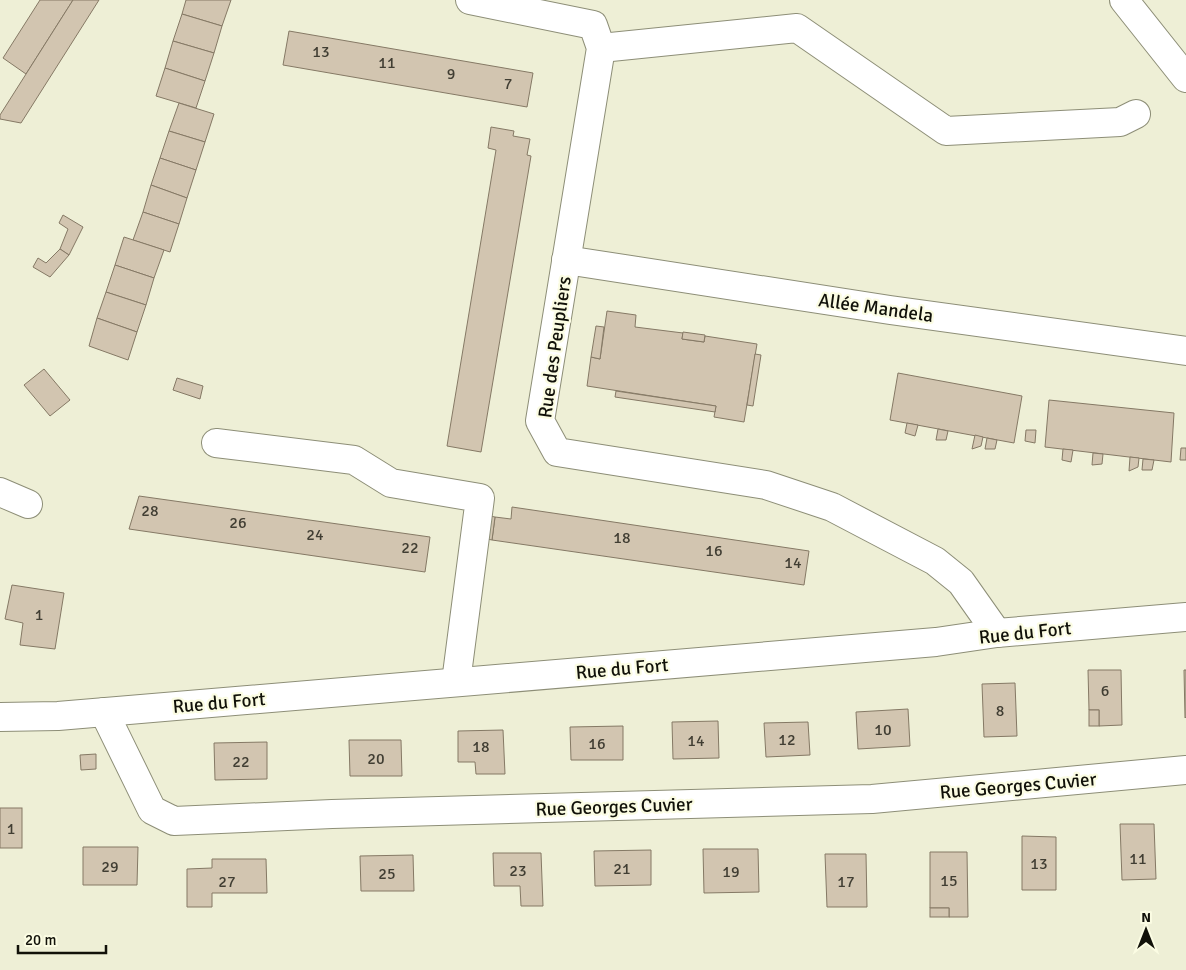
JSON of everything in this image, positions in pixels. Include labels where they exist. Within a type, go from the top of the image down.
[{"type":"street","points":[[470,0],[593,25],[602,48],[798,28],[946,130],[1120,122],[1136,114]]},
{"type":"street","points":[[1124,0],[1186,78]]},
{"type":"street","name":"Rue des Peupliers","points":[[602,48],[540,421],[557,452],[766,485],[832,507],[935,562],[961,582],[997,634]]},
{"type":"street","name":"Allée Mandela","points":[[566,260],[890,310],[1186,351]]},
{"type":"street","points":[[216,443],[354,460],[391,483],[480,498],[456,682]]},
{"type":"street","points":[[0,492],[28,504]]},
{"type":"street","name":"Rue du Fort","points":[[0,717],[58,716],[936,642],[997,634],[1186,617]]},
{"type":"street","name":"Rue Georges Cuvier","points":[[104,712],[152,810],[174,821],[332,814],[872,799],[1186,770]]},
{"type":"building","points":[[40,0],[73,0],[26,74],[3,58]]},
{"type":"building","points":[[73,0],[99,0],[21,123],[0,119],[0,115]]},
{"type":"building","points":[[186,0],[231,0],[222,26],[182,14]]},
{"type":"building","points":[[182,14],[222,26],[214,53],[173,41]]},
{"type":"building","points":[[289,31],[533,73],[527,107],[283,65]]},
{"type":"building","points":[[173,41],[214,53],[205,81],[165,68]]},
{"type":"building","points":[[165,68],[205,81],[196,108],[156,96]]},
{"type":"building","points":[[179,103],[214,114],[205,142],[169,131]]},
{"type":"building","points":[[491,127],[514,131],[513,136],[530,139],[527,155],[531,156],[481,452],[447,446],[496,150],[488,148]]},
{"type":"building","points":[[169,131],[205,142],[196,170],[160,158]]},
{"type":"building","points":[[160,158],[196,170],[187,198],[151,185]]},
{"type":"building","points":[[151,185],[187,198],[179,224],[143,212]]},
{"type":"building","points":[[143,212],[179,224],[170,252],[133,240]]},
{"type":"building","points":[[63,215],[83,227],[69,255],[60,249],[68,229],[59,223]]},
{"type":"building","points":[[124,237],[164,250],[154,278],[115,265]]},
{"type":"building","points":[[60,249],[69,255],[50,277],[33,267],[38,258],[46,263]]},
{"type":"building","points":[[115,265],[154,278],[146,305],[106,292]]},
{"type":"building","points":[[106,292],[146,305],[137,332],[97,318]]},
{"type":"building","points":[[607,311],[636,315],[635,327],[683,333],[682,339],[704,342],[705,336],[757,344],[744,422],[714,417],[716,406],[587,386],[591,357],[600,359]]},
{"type":"building","points":[[97,318],[137,332],[128,360],[89,346]]},
{"type":"building","points":[[596,326],[604,327],[600,359],[591,357]]},
{"type":"building","points":[[683,332],[705,335],[704,342],[682,339]]},
{"type":"building","points":[[755,354],[761,355],[753,406],[747,405]]},
{"type":"building","points":[[44,369],[70,400],[50,416],[24,385]]},
{"type":"building","points":[[898,373],[1022,396],[1014,443],[890,420]]},
{"type":"building","points":[[177,378],[203,386],[200,399],[173,390]]},
{"type":"building","points":[[616,391],[716,406],[715,412],[615,397]]},
{"type":"building","points":[[1049,400],[1174,413],[1171,462],[1045,447]]},
{"type":"building","points":[[907,423],[918,425],[915,436],[905,433]]},
{"type":"building","points":[[938,429],[948,431],[946,440],[936,440]]},
{"type":"building","points":[[1026,430],[1036,430],[1035,443],[1025,441]]},
{"type":"building","points":[[975,435],[983,437],[981,446],[972,449]]},
{"type":"building","points":[[987,438],[997,440],[995,449],[985,449]]},
{"type":"building","points":[[1181,448],[1186,448],[1186,460],[1180,460]]},
{"type":"building","points":[[1063,449],[1073,450],[1071,462],[1062,460]]},
{"type":"building","points":[[1093,453],[1103,454],[1102,464],[1092,465]]},
{"type":"building","points":[[1130,457],[1139,458],[1138,467],[1129,471]]},
{"type":"building","points":[[1143,459],[1154,460],[1152,470],[1142,470]]},
{"type":"building","points":[[139,496],[430,537],[425,572],[129,529]]},
{"type":"building","points":[[512,507],[809,551],[804,585],[492,540],[495,517],[511,519]]},
{"type":"building","points":[[490,516],[495,517],[492,540],[487,539]]},
{"type":"building","points":[[12,585],[64,593],[55,649],[20,645],[23,623],[5,619]]},
{"type":"building","points":[[1088,670],[1121,670],[1122,725],[1099,726],[1099,710],[1089,710]]},
{"type":"building","points":[[1184,670],[1186,670],[1185,718]]},
{"type":"building","points":[[1015,683],[1017,736],[984,737],[982,684]]},
{"type":"building","points":[[908,709],[910,746],[858,749],[856,712]]},
{"type":"building","points":[[1089,710],[1099,710],[1099,726],[1089,726]]},
{"type":"building","points":[[718,721],[719,758],[673,759],[672,722]]},
{"type":"building","points":[[808,722],[810,755],[766,757],[764,723]]},
{"type":"building","points":[[623,726],[623,760],[571,760],[570,727]]},
{"type":"building","points":[[503,730],[505,774],[476,774],[475,762],[458,762],[458,731]]},
{"type":"building","points":[[349,740],[401,740],[402,776],[350,776]]},
{"type":"building","points":[[267,742],[267,779],[215,780],[214,743]]},
{"type":"building","points":[[96,754],[96,769],[81,770],[80,755]]},
{"type":"building","points":[[0,808],[22,808],[22,848],[0,848]]},
{"type":"building","points":[[1120,824],[1154,824],[1156,879],[1122,880]]},
{"type":"building","points":[[1022,836],[1056,837],[1056,890],[1022,890]]},
{"type":"building","points":[[83,847],[138,847],[137,885],[83,885]]},
{"type":"building","points":[[703,849],[758,849],[759,892],[704,893]]},
{"type":"building","points":[[651,850],[651,885],[595,886],[594,851]]},
{"type":"building","points":[[930,852],[967,852],[968,917],[949,917],[949,908],[930,908]]},
{"type":"building","points":[[493,853],[541,853],[543,906],[521,906],[520,886],[494,886]]},
{"type":"building","points":[[825,854],[866,854],[867,907],[827,907]]},
{"type":"building","points":[[413,855],[414,891],[361,891],[360,856]]},
{"type":"building","points":[[212,859],[266,859],[267,893],[212,893],[212,907],[187,907],[187,869],[212,868]]},
{"type":"building","points":[[930,908],[949,908],[949,917],[930,917]]}]
